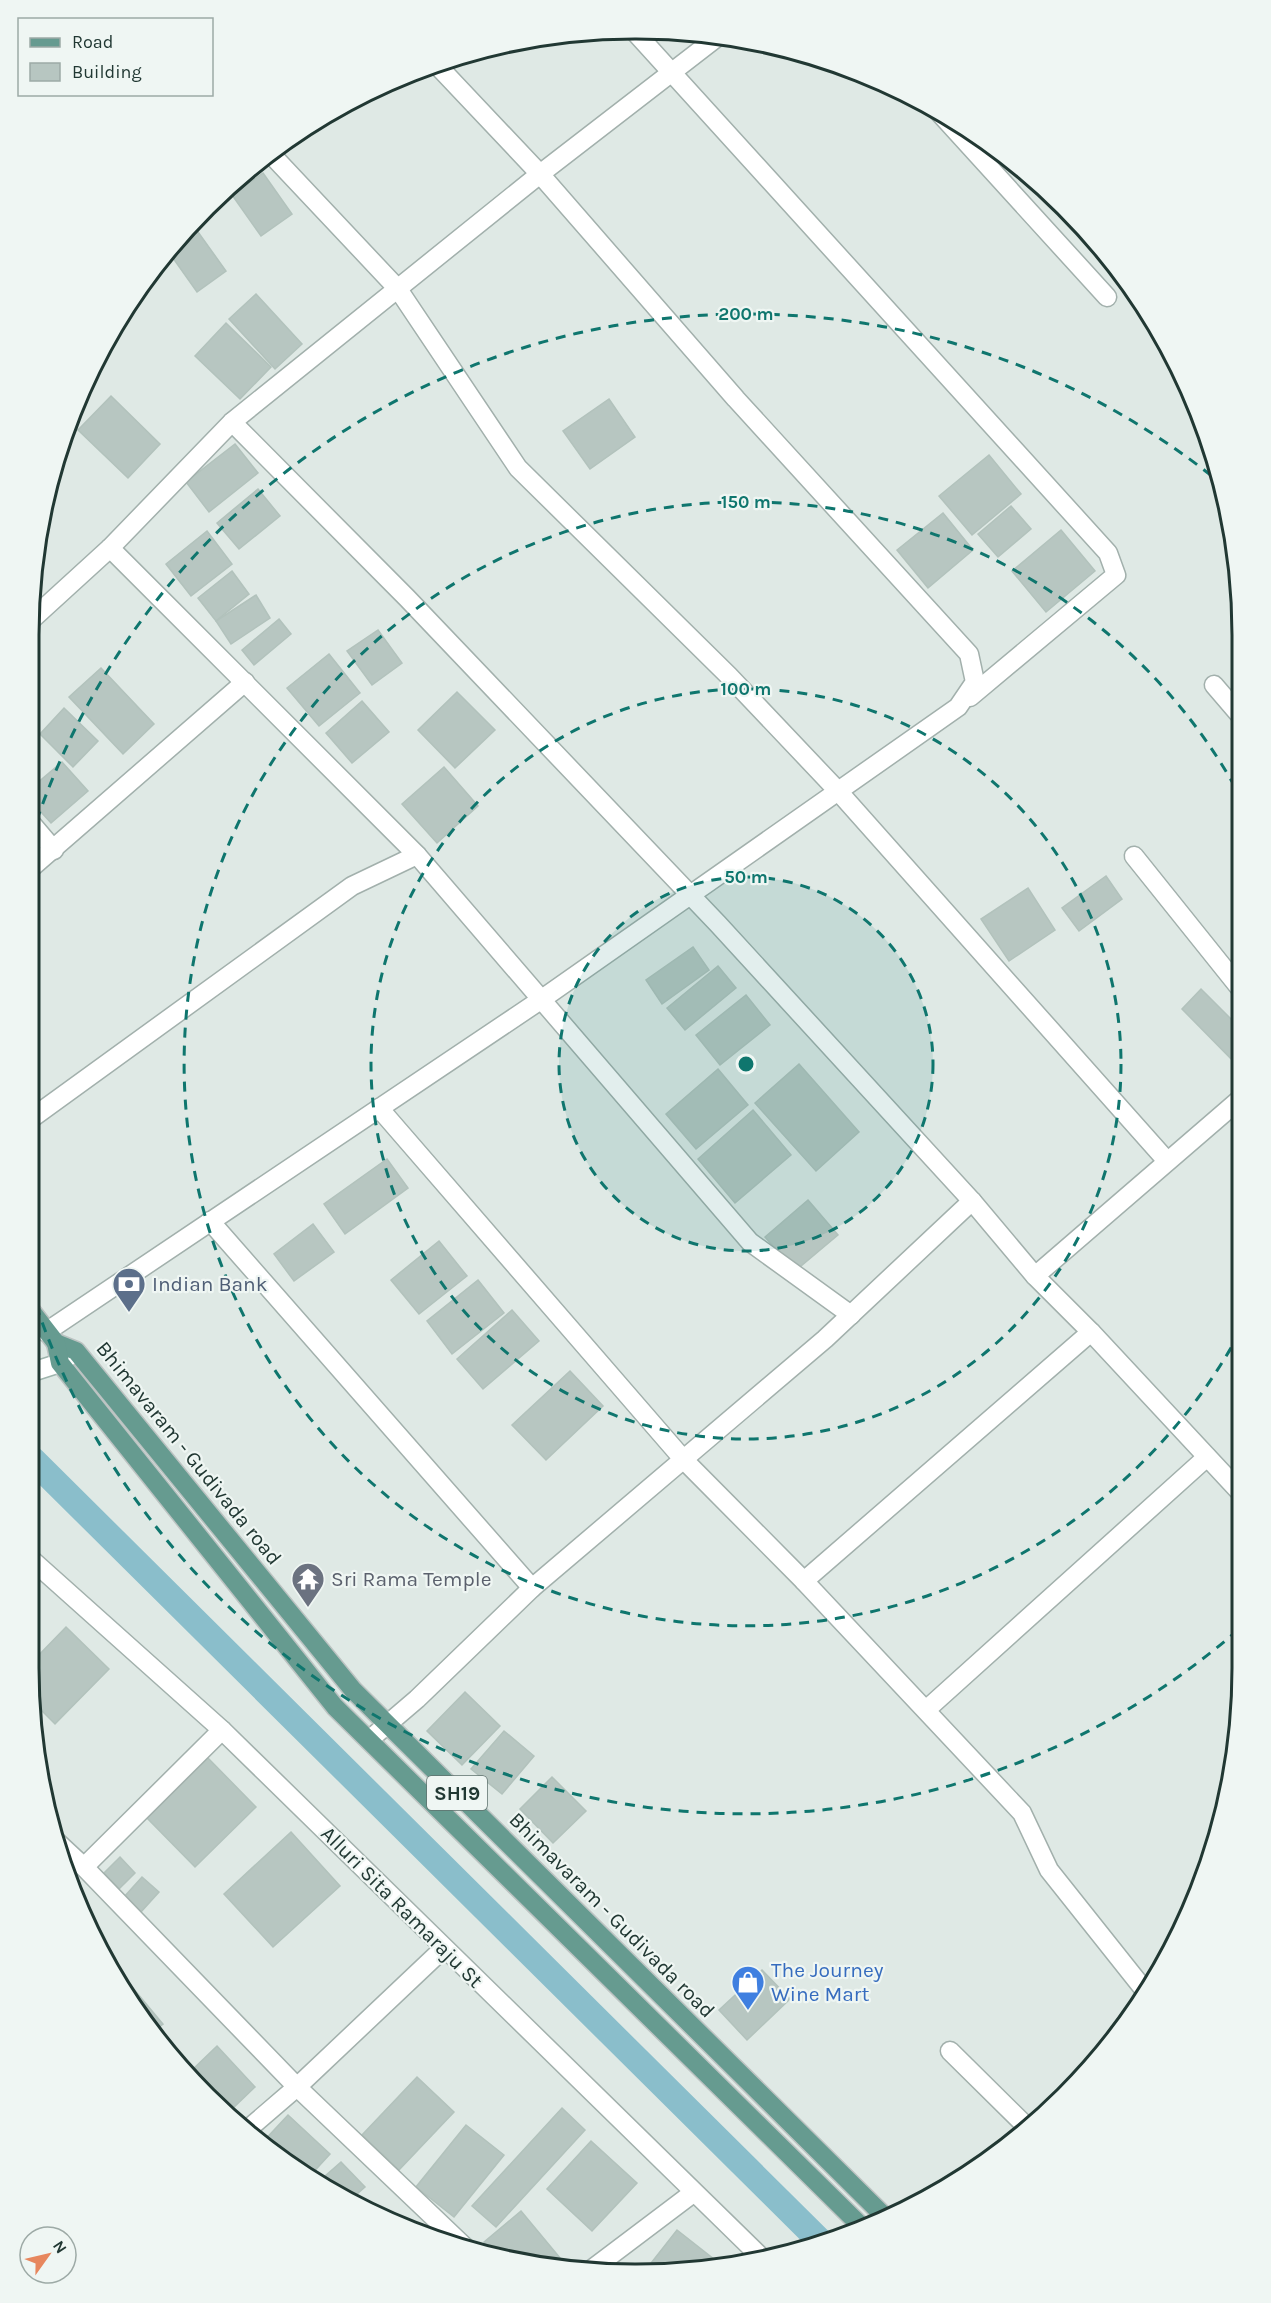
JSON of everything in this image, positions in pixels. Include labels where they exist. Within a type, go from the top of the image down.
[{"type":"main road","name":"SH19","points":[[39,1321],[51,1337]]},
{"type":"main road","name":"Bhimavaram - Gudivada road","points":[[51,1337],[76,1351],[353,1690],[875,2214]]},
{"type":"main road","name":"Bhimavaram - Gudivada road","points":[[51,1337],[60,1363],[335,1707],[857,2222]]},
{"type":"street","points":[[51,1337],[210,1221],[542,999],[958,707],[1116,575],[1108,553],[641,39]]},
{"type":"street","points":[[40,612],[110,548],[232,422],[540,174],[709,44]]},
{"type":"street","points":[[443,71],[540,174],[735,399],[969,654],[975,682],[958,707]]},
{"type":"street","points":[[960,136],[1107,297]]},
{"type":"street","points":[[276,159],[398,289],[519,468],[729,676],[838,791],[1167,1161]]},
{"type":"street","points":[[232,422],[407,598],[690,895],[972,1201],[1035,1275],[1232,1484]]},
{"type":"street","points":[[110,548],[417,855],[750,1242],[851,1315]]},
{"type":"street","points":[[39,862],[245,682]]},
{"type":"street","points":[[1214,685],[1232,706]]},
{"type":"street","points":[[39,832],[54,850]]},
{"type":"street","points":[[39,1114],[352,886],[417,855]]},
{"type":"street","points":[[1134,856],[1232,978]]},
{"type":"street","points":[[1035,1275],[1232,1106]]},
{"type":"street","points":[[379,1108],[683,1459],[804,1581],[1022,1813],[1049,1870],[1140,1985]]},
{"type":"street","points":[[369,1740],[388,1725],[532,1588],[825,1340],[972,1201]]},
{"type":"street","points":[[210,1221],[532,1588]]},
{"type":"street","points":[[804,1581],[1091,1332]]},
{"type":"street","points":[[39,1370],[60,1363],[76,1351]]},
{"type":"street","points":[[926,1710],[1207,1457]]},
{"type":"street","name":"Alluri Sita Ramaraju St","points":[[39,1566],[222,1730],[756,2252]]},
{"type":"street","points":[[84,1867],[222,1730]]},
{"type":"street","points":[[69,1853],[297,2088],[452,2234]]},
{"type":"street","points":[[253,2125],[297,2088],[444,1948]]},
{"type":"street","points":[[950,2051],[1022,2122]]},
{"type":"street","points":[[600,2263],[693,2193]]},
{"type":"building","points":[[263,173],[292,214],[261,236],[233,196]]},
{"type":"building","points":[[197,231],[226,271],[197,292],[173,258]]},
{"type":"building","points":[[256,294],[302,344],[275,369],[229,319]]},
{"type":"building","points":[[226,323],[271,367],[240,399],[195,356]]},
{"type":"building","points":[[111,396],[160,444],[128,478],[78,430]]},
{"type":"building","points":[[609,399],[635,437],[590,469],[563,431]]},
{"type":"building","points":[[235,444],[258,473],[209,512],[186,482]]},
{"type":"building","points":[[989,455],[1021,494],[972,535],[939,496]]},
{"type":"building","points":[[258,489],[280,516],[239,549],[217,523]]},
{"type":"building","points":[[1011,506],[1031,529],[998,557],[978,534]]},
{"type":"building","points":[[943,513],[973,550],[928,588],[897,550]]},
{"type":"building","points":[[1061,530],[1095,571],[1046,612],[1012,571]]},
{"type":"building","points":[[207,531],[232,564],[191,596],[166,564]]},
{"type":"building","points":[[232,571],[249,594],[216,621],[198,598]]},
{"type":"building","points":[[256,595],[270,618],[231,644],[216,621]]},
{"type":"building","points":[[279,619],[291,634],[254,665],[242,650]]},
{"type":"building","points":[[378,630],[402,663],[372,685],[347,651]]},
{"type":"building","points":[[329,654],[360,693],[319,726],[287,688]]},
{"type":"building","points":[[101,668],[154,724],[123,754],[69,697]]},
{"type":"building","points":[[457,692],[495,730],[455,768],[418,730]]},
{"type":"building","points":[[362,701],[389,732],[352,763],[326,733]]},
{"type":"building","points":[[64,708],[98,741],[73,767],[40,734]]},
{"type":"building","points":[[62,762],[88,791],[51,823],[39,810],[39,781]]},
{"type":"building","points":[[444,767],[478,806],[437,843],[402,804]]},
{"type":"building","points":[[1106,876],[1122,899],[1079,931],[1062,908]]},
{"type":"building","points":[[1028,888],[1055,930],[1009,961],[981,919]]},
{"type":"building","points":[[693,947],[709,970],[662,1004],[646,980]]},
{"type":"building","points":[[718,966],[736,988],[685,1030],[667,1008]]},
{"type":"building","points":[[1201,989],[1232,1020],[1232,1060],[1182,1009]]},
{"type":"building","points":[[746,995],[770,1025],[720,1065],[696,1035]]},
{"type":"building","points":[[799,1064],[859,1132],[816,1171],[755,1103]]},
{"type":"building","points":[[718,1069],[748,1105],[696,1149],[666,1114]]},
{"type":"building","points":[[753,1110],[791,1155],[735,1203],[698,1159]]},
{"type":"building","points":[[387,1159],[408,1188],[345,1234],[324,1204]]},
{"type":"building","points":[[808,1200],[838,1235],[795,1271],[765,1237]]},
{"type":"building","points":[[313,1224],[334,1252],[294,1281],[274,1254]]},
{"type":"building","points":[[439,1241],[467,1276],[419,1314],[391,1280]]},
{"type":"building","points":[[478,1280],[504,1313],[452,1354],[427,1321]]},
{"type":"building","points":[[512,1310],[539,1341],[483,1389],[457,1359]]},
{"type":"building","points":[[570,1371],[603,1406],[546,1460],[512,1425]]},
{"type":"building","points":[[66,1627],[109,1669],[55,1724],[40,1709],[39,1655]]},
{"type":"building","points":[[465,1692],[500,1726],[462,1765],[427,1731]]},
{"type":"building","points":[[504,1731],[534,1756],[502,1794],[471,1769]]},
{"type":"building","points":[[206,1756],[256,1807],[195,1867],[145,1816]]},
{"type":"building","points":[[552,1777],[586,1811],[553,1843],[520,1809]]},
{"type":"building","points":[[291,1832],[340,1886],[273,1947],[224,1894]]},
{"type":"building","points":[[120,1857],[135,1873],[119,1889],[104,1873]]},
{"type":"building","points":[[142,1877],[159,1892],[141,1912],[124,1897]]},
{"type":"building","points":[[762,1970],[790,1999],[747,2040],[719,2010]]},
{"type":"building","points":[[133,1989],[163,2024],[159,2027]]},
{"type":"building","points":[[217,2046],[255,2087],[233,2108],[194,2068]]},
{"type":"building","points":[[417,2077],[454,2112],[399,2170],[362,2135]]},
{"type":"building","points":[[562,2108],[585,2130],[496,2227],[472,2206]]},
{"type":"building","points":[[288,2115],[330,2154],[315,2170],[267,2137]]},
{"type":"building","points":[[466,2125],[504,2155],[454,2217],[416,2187]]},
{"type":"building","points":[[591,2141],[637,2183],[592,2231],[547,2189]]},
{"type":"building","points":[[341,2162],[365,2187],[357,2194],[325,2176]]},
{"type":"building","points":[[521,2211],[560,2258],[519,2253],[487,2245],[484,2242]]},
{"type":"building","points":[[677,2230],[714,2259],[675,2263],[651,2264]]},
{"type":"waterway","points":[[39,1466],[815,2236]]},
{"type":"place","name":"Indian Bank","points":[[129,1313]]},
{"type":"place","name":"Sri Rama Temple","points":[[308,1608]]},
{"type":"place","name":"The Journey Wine Mart","points":[[748,2011]]}]
